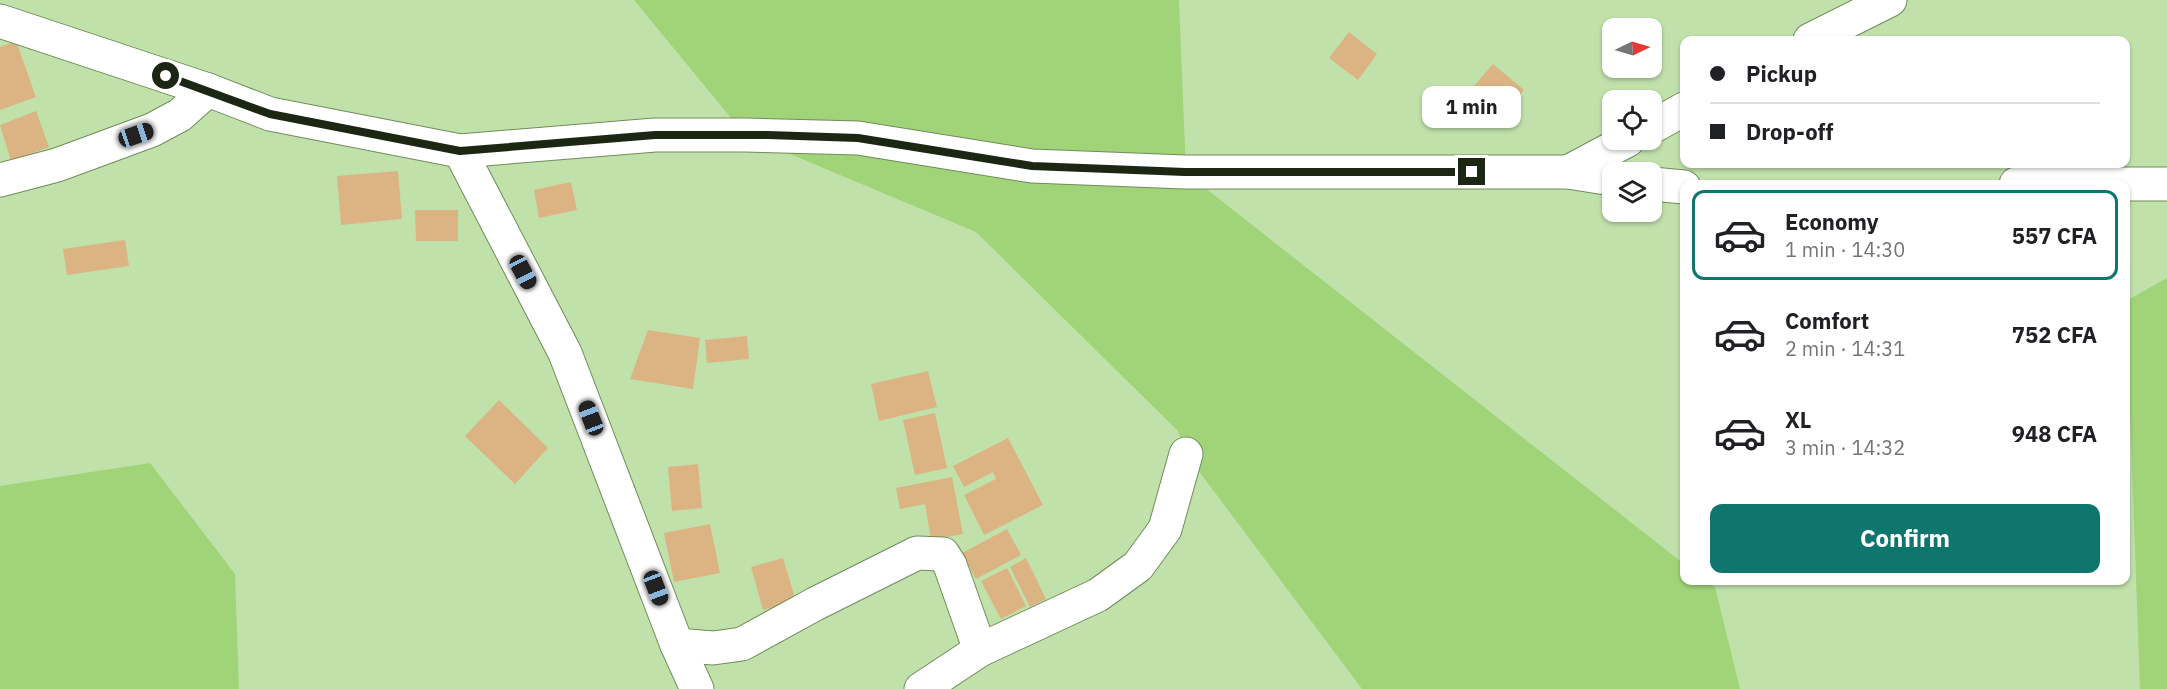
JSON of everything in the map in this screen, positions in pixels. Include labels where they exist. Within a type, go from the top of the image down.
[{"type":"street","points":[[1818,36],[1890,0]]},
{"type":"street","points":[[0,21],[208,90],[270,114],[460,151],[655,135],[757,135],[858,138],[1032,166],[1185,172],[1568,172],[1602,177]]},
{"type":"street","points":[[0,180],[57,165],[152,130],[180,115],[208,90]]},
{"type":"street","points":[[1662,121],[1680,111]]},
{"type":"street","points":[[1568,172],[1609,150]]},
{"type":"street","points":[[460,151],[565,353],[677,645],[697,689]]},
{"type":"street","points":[[2130,184],[2167,184]]},
{"type":"street","points":[[1662,185],[1680,187]]},
{"type":"street","points":[[921,689],[980,650],[1098,595],[1138,566],[1165,529],[1186,454]]},
{"type":"street","points":[[677,645],[713,648],[742,644],[906,558],[917,553],[929,552],[943,554],[951,565],[980,650]]},
{"type":"green space","points":[[634,0],[1179,0],[1186,173],[1680,561],[1680,585],[1712,585],[1715,587],[1740,689],[1362,689],[1186,454],[1178,431],[976,232],[745,135]]},
{"type":"green space","points":[[2167,278],[2167,689],[2140,689],[2130,412],[2130,299]]},
{"type":"green space","points":[[150,463],[235,574],[239,689],[0,689],[0,486]]},
{"type":"building","points":[[1349,32],[1377,54],[1358,80],[1329,58]]},
{"type":"building","points":[[16,41],[36,97],[0,110],[0,47]]},
{"type":"building","points":[[1493,64],[1524,90],[1491,128],[1460,102]]},
{"type":"building","points":[[36,111],[49,147],[11,161],[0,125]]},
{"type":"building","points":[[398,171],[402,219],[341,225],[337,176]]},
{"type":"building","points":[[571,182],[577,210],[539,218],[534,190]]},
{"type":"building","points":[[415,210],[458,210],[458,241],[416,241]]},
{"type":"building","points":[[125,240],[129,266],[67,275],[63,249]]},
{"type":"building","points":[[648,330],[700,338],[693,389],[630,379]]},
{"type":"building","points":[[747,336],[749,359],[707,363],[705,340]]},
{"type":"building","points":[[928,371],[937,407],[879,421],[871,384]]},
{"type":"building","points":[[499,400],[548,448],[515,484],[465,436]]},
{"type":"building","points":[[935,413],[947,468],[915,475],[903,420]]},
{"type":"building","points":[[1008,438],[1043,505],[984,535],[964,495],[996,479],[993,472],[964,487],[953,466]]},
{"type":"building","points":[[698,464],[702,508],[672,511],[668,467]]},
{"type":"building","points":[[952,477],[963,534],[931,540],[925,504],[900,509],[896,488]]},
{"type":"building","points":[[710,524],[720,573],[674,582],[664,533]]},
{"type":"building","points":[[1007,529],[1021,555],[976,579],[962,553]]},
{"type":"building","points":[[783,558],[796,601],[763,610],[751,567]]},
{"type":"building","points":[[1026,558],[1046,599],[1030,607],[1010,567]]},
{"type":"building","points":[[1007,568],[1026,606],[1001,619],[981,581]]},
{"type":"route","points":[[166,76],[270,114],[460,151],[655,135],[768,135],[858,138],[1032,166],[1185,172],[1472,172]]}]
